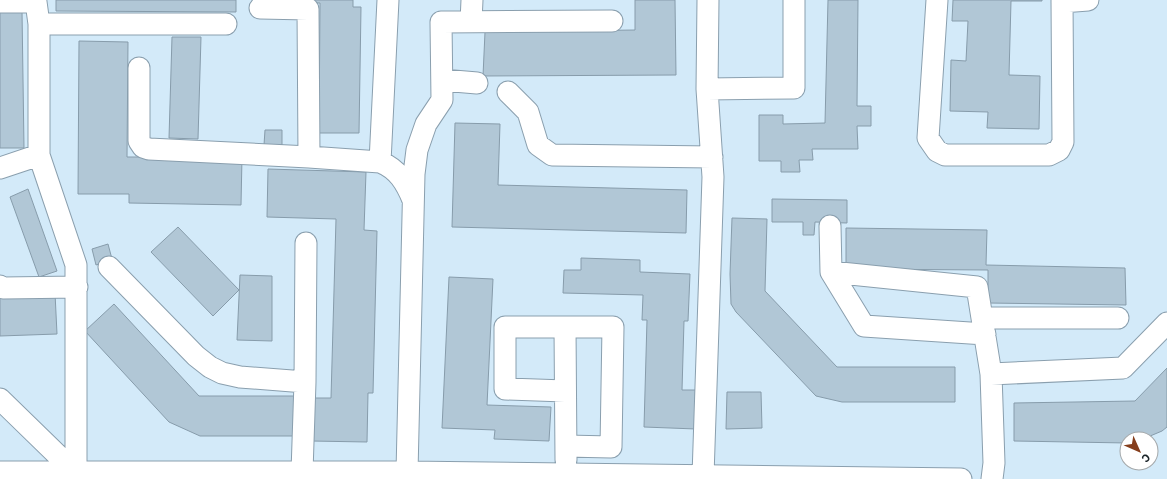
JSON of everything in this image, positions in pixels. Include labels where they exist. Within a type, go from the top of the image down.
[{"type":"lane","points":[[380,162],[388,0]]},
{"type":"lane","points":[[471,22],[472,0]]},
{"type":"lane","points":[[703,476],[713,177],[707,89],[708,0]]},
{"type":"lane","points":[[707,89],[794,88],[794,0]]},
{"type":"lane","points":[[936,0],[928,138],[937,151],[946,155],[1049,154],[1058,150],[1063,142],[1062,1],[1088,0]]},
{"type":"lane","points":[[14,1],[36,2],[39,24],[39,155],[76,265],[76,473]]},
{"type":"lane","points":[[260,8],[308,9],[309,157]]},
{"type":"lane","points":[[407,472],[414,174],[417,150],[426,124],[442,100],[441,22],[612,21]]},
{"type":"lane","points":[[39,24],[226,24]]},
{"type":"lane","points":[[140,68],[139,141],[143,147],[149,149],[380,162],[388,165],[399,175],[408,188],[414,201]]},
{"type":"lane","points":[[442,80],[477,83]]},
{"type":"lane","points":[[508,92],[528,112],[538,146],[552,155],[712,157]]},
{"type":"lane","points":[[0,168],[39,155]]},
{"type":"lane","points":[[830,226],[831,272],[864,326],[984,326],[1118,318]]},
{"type":"lane","points":[[302,472],[305,382],[306,243]]},
{"type":"lane","points":[[109,267],[196,356],[210,367],[222,373],[240,377],[305,382]]},
{"type":"lane","points":[[831,272],[977,287],[991,374],[994,463],[992,479]]},
{"type":"lane","points":[[0,286],[3,288],[76,287]]},
{"type":"lane","points":[[991,374],[1123,368],[1167,323]]},
{"type":"lane","points":[[565,391],[505,388],[505,327],[613,327],[611,447],[566,446]]},
{"type":"lane","points":[[565,327],[566,474]]},
{"type":"lane","points":[[0,399],[76,473]]},
{"type":"lane","points":[[0,472],[198,476],[302,472],[407,472],[961,479]]},
{"type":"building","points":[[56,0],[236,0],[236,12],[56,11]]},
{"type":"building","points":[[312,0],[353,0],[353,7],[361,7],[359,133],[319,133],[320,3],[312,3]]},
{"type":"building","points":[[635,0],[675,0],[676,75],[483,76],[485,32],[635,30]]},
{"type":"building","points":[[828,0],[858,0],[857,106],[871,106],[871,126],[857,126],[858,149],[812,149],[813,160],[799,160],[800,172],[781,172],[781,161],[759,161],[759,115],[783,115],[783,124],[825,123]]},
{"type":"building","points":[[953,0],[1042,0],[1011,1],[1009,75],[1040,76],[1039,129],[987,128],[988,112],[950,111],[951,60],[966,61],[968,21],[952,21]]},
{"type":"building","points":[[22,11],[24,148],[0,148],[0,12]]},
{"type":"building","points":[[172,37],[201,37],[198,139],[169,138]]},
{"type":"building","points":[[79,41],[128,42],[127,157],[242,157],[241,205],[129,203],[129,194],[78,194]]},
{"type":"building","points":[[455,123],[500,124],[498,185],[687,190],[686,233],[452,227]]},
{"type":"building","points":[[265,130],[282,130],[282,145],[264,145]]},
{"type":"building","points":[[268,169],[366,172],[364,230],[377,231],[373,393],[368,393],[367,442],[311,441],[312,398],[331,398],[336,219],[267,217]]},
{"type":"building","points":[[28,189],[57,271],[39,277],[10,197]]},
{"type":"building","points":[[772,199],[847,200],[847,223],[815,222],[814,235],[803,235],[803,222],[772,222]]},
{"type":"building","points":[[732,218],[767,219],[765,291],[837,367],[955,367],[955,402],[842,402],[816,396],[736,312],[731,304],[730,274]]},
{"type":"building","points":[[178,227],[239,290],[213,316],[151,252]]},
{"type":"building","points":[[846,228],[987,230],[986,265],[1125,268],[1126,305],[988,303],[988,270],[846,269]]},
{"type":"building","points":[[108,244],[112,259],[96,265],[92,249]]},
{"type":"building","points":[[581,258],[640,260],[640,272],[690,274],[688,321],[684,321],[682,390],[697,390],[696,429],[644,427],[647,320],[642,320],[643,295],[563,293],[564,270],[581,270]]},
{"type":"building","points":[[240,275],[272,276],[272,341],[237,340]]},
{"type":"building","points":[[449,277],[493,279],[487,405],[551,407],[549,441],[494,439],[495,430],[442,428]]},
{"type":"building","points":[[55,293],[57,334],[0,336],[0,295]]},
{"type":"building","points":[[114,304],[199,396],[299,396],[299,436],[200,436],[169,422],[85,331]]},
{"type":"building","points":[[1167,368],[1167,427],[1162,431],[1159,432],[1159,431],[1119,431],[1119,443],[1014,441],[1014,403],[1135,401]]},
{"type":"building","points":[[727,392],[761,392],[762,428],[726,429]]}]
